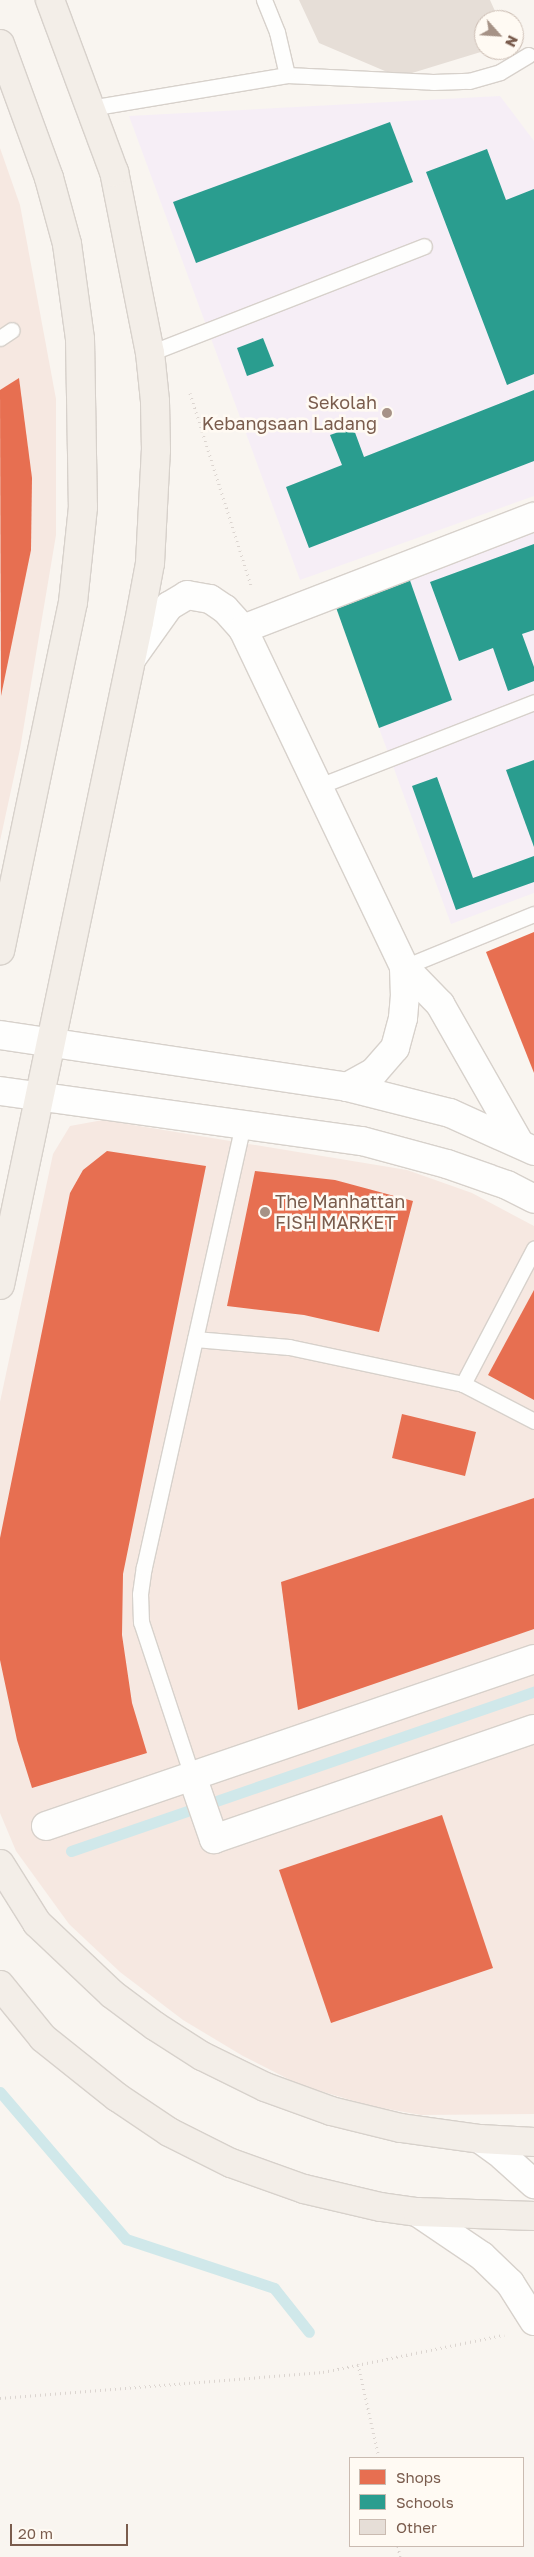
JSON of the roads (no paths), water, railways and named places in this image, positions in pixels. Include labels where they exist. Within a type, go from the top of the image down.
[{"type":"main road","points":[[0,1285],[132,658],[150,563],[156,440],[155,401],[150,353],[114,172],[50,0]]},
{"type":"main road","points":[[0,44],[49,178],[67,244],[80,339],[84,507],[73,602],[0,950]]},
{"type":"main road","points":[[0,1864],[37,1923],[112,1994],[155,2026],[202,2056],[265,2088],[331,2111],[401,2128],[480,2139],[534,2142]]},
{"type":"main road","points":[[0,1985],[43,2038],[116,2097],[168,2132],[232,2163],[304,2189],[381,2208],[417,2212],[534,2216]]},
{"type":"street","points":[[253,625],[534,517]]},
{"type":"street","points":[[132,658],[169,606],[187,595],[210,599],[225,610],[253,625],[319,786],[404,967],[440,1004],[527,1147]]},
{"type":"street","points":[[347,1087],[374,1072],[395,1048],[404,1004],[404,967]]},
{"type":"street","points":[[0,1035],[347,1087],[450,1113],[527,1147]]},
{"type":"street","points":[[0,1091],[362,1141],[447,1164],[507,1185],[534,1199]]},
{"type":"street","points":[[46,1826],[534,1659]]},
{"type":"street","points":[[192,1776],[214,1839],[532,1735]]},
{"type":"street","points":[[480,2139],[503,2156],[534,2184]]},
{"type":"street","points":[[417,2212],[482,2256],[510,2283],[534,2321]]},
{"type":"lane","points":[[264,0],[278,32],[288,75]]},
{"type":"lane","points":[[90,108],[288,75],[433,82],[469,81],[500,72],[528,55]]},
{"type":"lane","points":[[150,353],[424,246]]},
{"type":"lane","points":[[319,786],[534,702]]},
{"type":"lane","points":[[404,967],[534,914]]},
{"type":"lane","points":[[192,1776],[141,1622],[140,1594],[144,1567],[242,1125]]},
{"type":"lane","points":[[463,1384],[534,1250]]},
{"type":"lane","points":[[194,1339],[289,1347],[463,1384],[534,1421]]},
{"type":"waterway","points":[[71,1851],[534,1692]]},
{"type":"waterway","points":[[0,2092],[126,2239],[274,2288],[309,2332]]},
{"type":"place","name":"Sekolah Kebangsaan Ladang","points":[[387,413]]},
{"type":"place","name":"The Manhattan FISH MARKET","points":[[265,1212]]}]
